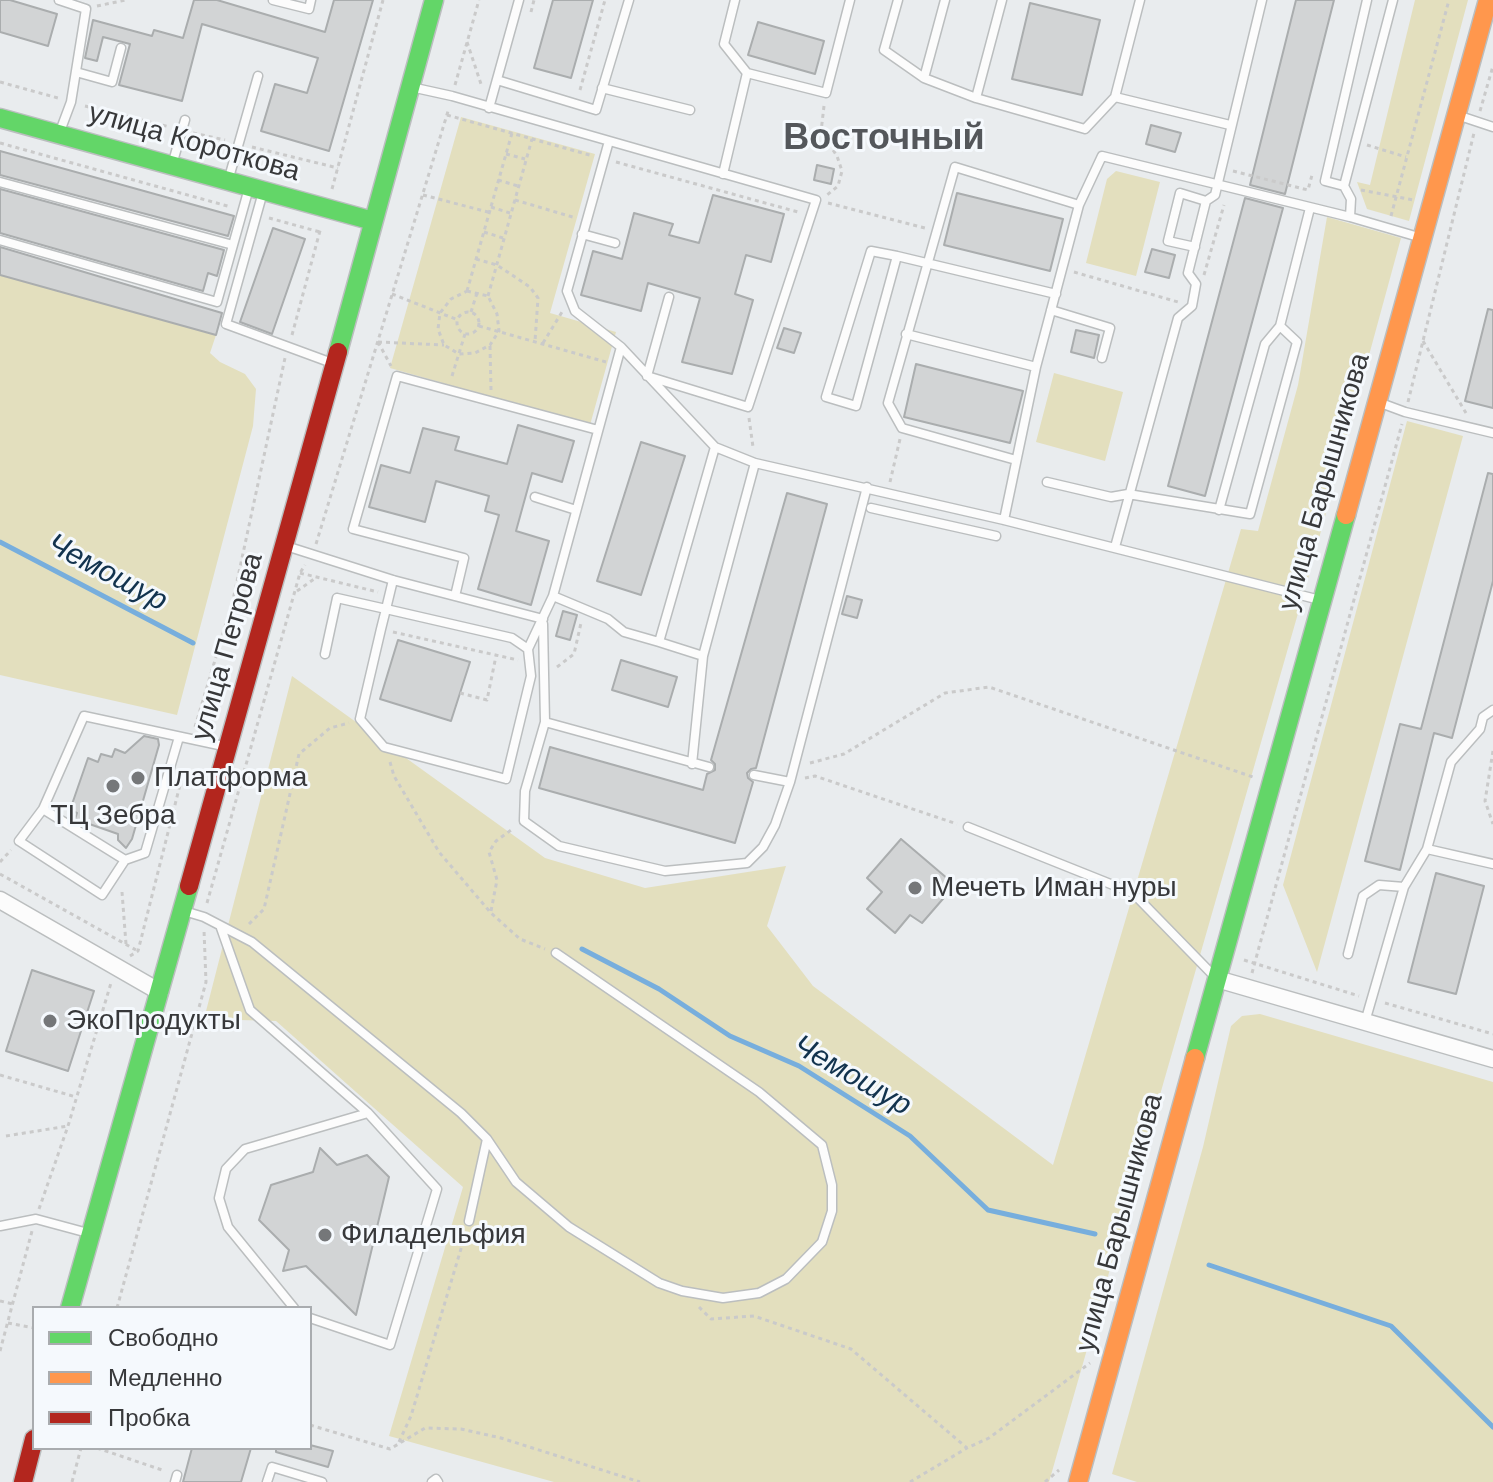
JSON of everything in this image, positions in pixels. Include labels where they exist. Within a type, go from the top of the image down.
[{"type":"street","name":"улица Петрова","points":[[71,1306],[285,546],[434,0]]},
{"type":"street","name":"улица Барышникова","points":[[1078,1482],[1488,0]]},
{"type":"street","name":"улица Короткова","points":[[0,118],[373,221]]},
{"type":"street","points":[[0,900],[160,992]]},
{"type":"street","points":[[1217,979],[1493,1059]]},
{"type":"street","points":[[23,1482],[32,1447]]},
{"type":"lane","points":[[59,0],[86,9],[71,102],[59,134]]},
{"type":"lane","points":[[273,0],[309,9],[311,0]]},
{"type":"lane","points":[[489,108],[519,0]]},
{"type":"lane","points":[[497,80],[596,110],[629,0]]},
{"type":"lane","points":[[735,0],[724,44],[747,73],[826,93],[850,0]]},
{"type":"lane","points":[[898,0],[884,50],[924,78],[976,98],[1085,129],[1115,97],[1140,0]]},
{"type":"lane","points":[[924,78],[945,0]]},
{"type":"lane","points":[[976,98],[1002,0]]},
{"type":"lane","points":[[1115,547],[1178,318],[1192,306],[1196,284],[1188,273],[1206,201],[1215,195],[1262,0]]},
{"type":"lane","points":[[1344,186],[1325,181],[1367,0]]},
{"type":"lane","points":[[1350,217],[1351,199],[1344,186],[1393,0]]},
{"type":"lane","points":[[76,72],[112,82],[121,48]]},
{"type":"lane","points":[[723,174],[747,73]]},
{"type":"lane","points":[[228,181],[258,76]]},
{"type":"lane","points":[[410,87],[452,96],[816,200],[748,407],[647,376]]},
{"type":"lane","points":[[602,88],[690,110]]},
{"type":"lane","points":[[1115,97],[1230,125]]},
{"type":"lane","points":[[1456,115],[1493,127]]},
{"type":"lane","points":[[172,166],[185,120]]},
{"type":"lane","points":[[609,141],[567,291],[575,311],[621,347],[715,447],[755,463],[1004,520],[1320,600]]},
{"type":"lane","points":[[1004,520],[1036,367],[1079,205],[1102,156],[1350,217],[1423,239]]},
{"type":"lane","points":[[1016,460],[902,428],[888,403],[955,167],[1079,205]]},
{"type":"lane","points":[[0,182],[233,245]]},
{"type":"lane","points":[[0,240],[217,302],[243,211],[256,189]]},
{"type":"lane","points":[[256,189],[257,214],[226,324],[334,364]]},
{"type":"lane","points":[[1195,247],[1168,241],[1180,193],[1206,201]]},
{"type":"lane","points":[[1219,510],[1265,344],[1280,326],[1310,208]]},
{"type":"lane","points":[[582,234],[615,243]]},
{"type":"lane","points":[[897,256],[856,406],[826,397],[871,251],[897,256],[1056,294]]},
{"type":"lane","points":[[647,376],[669,297]]},
{"type":"lane","points":[[1051,310],[1110,328],[1102,358]]},
{"type":"lane","points":[[1047,482],[1111,497],[1128,494],[1250,514],[1297,342],[1280,326]]},
{"type":"lane","points":[[906,334],[1036,367]]},
{"type":"lane","points":[[393,580],[360,719],[384,747],[506,779],[531,676],[528,649],[553,596],[621,347]]},
{"type":"lane","points":[[455,596],[464,558],[353,529],[397,376],[598,430]]},
{"type":"lane","points":[[1377,401],[1405,412],[1493,433]]},
{"type":"lane","points":[[659,642],[715,447]]},
{"type":"lane","points":[[692,764],[703,656],[755,463]]},
{"type":"lane","points":[[543,619],[545,722],[525,791],[524,821],[559,846],[665,871],[747,863],[763,847],[775,825],[790,782],[867,487]]},
{"type":"lane","points":[[535,497],[576,510]]},
{"type":"lane","points":[[934,522],[938,504]]},
{"type":"lane","points":[[871,508],[996,536]]},
{"type":"lane","points":[[285,546],[393,580],[543,619]]},
{"type":"lane","points":[[553,596],[608,619],[624,632],[703,656]]},
{"type":"lane","points":[[325,654],[337,598],[512,638],[528,649]]},
{"type":"lane","points":[[1365,1022],[1404,887],[1427,849],[1451,762],[1480,729],[1483,717],[1493,710]]},
{"type":"lane","points":[[179,737],[145,853],[122,864],[102,895],[19,841],[43,809],[84,716],[229,747]]},
{"type":"lane","points":[[545,722],[709,767]]},
{"type":"lane","points":[[754,775],[790,782]]},
{"type":"lane","points":[[43,809],[122,864]]},
{"type":"lane","points":[[968,827],[1133,893],[1217,979]]},
{"type":"lane","points":[[1427,849],[1493,864]]},
{"type":"lane","points":[[1348,954],[1363,896],[1379,885],[1404,887]]},
{"type":"lane","points":[[183,910],[204,917],[252,942],[437,1093],[487,1139],[516,1182],[569,1227],[659,1283],[682,1291],[723,1298],[759,1293],[786,1279],[822,1242],[832,1211],[832,1185],[822,1145],[759,1092],[556,953]]},
{"type":"lane","points":[[221,928],[250,1010],[368,1113],[437,1189],[390,1345],[312,1319]]},
{"type":"lane","points":[[292,1306],[228,1227],[219,1198],[226,1169],[245,1149],[368,1113]]},
{"type":"lane","points":[[469,1221],[487,1139]]},
{"type":"lane","points":[[0,1226],[36,1219],[93,1234]]},
{"type":"lane","points":[[267,1482],[272,1467],[322,1482]]},
{"type":"path","points":[[86,9],[126,0]]},
{"type":"path","points":[[192,740],[233,600],[288,347],[383,0]]},
{"type":"path","points":[[118,1306],[206,982],[204,917],[300,573],[313,553],[423,195],[479,0]]},
{"type":"path","points":[[530,14],[534,0]]},
{"type":"path","points":[[580,91],[605,0]]},
{"type":"path","points":[[1388,228],[1449,0]]},
{"type":"path","points":[[467,42],[489,108]]},
{"type":"path","points":[[1248,988],[1405,412],[1493,66]]},
{"type":"path","points":[[816,200],[838,186],[842,171],[837,156],[821,132],[826,93]]},
{"type":"path","points":[[447,115],[812,216]]},
{"type":"path","points":[[467,291],[512,133]]},
{"type":"path","points":[[378,342],[444,345],[459,354],[475,353],[490,345],[499,331],[497,314],[488,296],[532,139]]},
{"type":"path","points":[[1357,142],[1406,157]]},
{"type":"path","points":[[0,143],[243,211]]},
{"type":"path","points":[[506,154],[526,160]]},
{"type":"path","points":[[1230,170],[1308,190],[1311,175]]},
{"type":"path","points":[[498,180],[519,187]]},
{"type":"path","points":[[1344,186],[1455,212]]},
{"type":"path","points":[[423,195],[489,213]]},
{"type":"path","points":[[515,200],[585,221]]},
{"type":"path","points":[[816,200],[936,231]]},
{"type":"path","points":[[491,207],[511,213]]},
{"type":"path","points":[[257,214],[320,232]]},
{"type":"path","points":[[484,232],[504,238]]},
{"type":"path","points":[[476,259],[497,265],[530,287],[538,298],[535,341]]},
{"type":"path","points":[[1062,269],[1192,306]]},
{"type":"path","points":[[444,345],[438,329],[440,313],[451,299],[467,291],[488,296]]},
{"type":"path","points":[[471,312],[477,293]]},
{"type":"path","points":[[392,294],[458,320]]},
{"type":"path","points":[[543,343],[570,299]]},
{"type":"path","points":[[458,320],[465,312],[471,312],[478,319],[479,326]]},
{"type":"path","points":[[458,320],[460,330],[465,334],[471,334],[479,326]]},
{"type":"path","points":[[479,326],[616,364]]},
{"type":"path","points":[[456,362],[465,334]]},
{"type":"path","points":[[1423,341],[1475,429]]},
{"type":"path","points":[[378,342],[397,376]]},
{"type":"path","points":[[490,345],[492,402]]},
{"type":"path","points":[[748,407],[755,463]]},
{"type":"path","points":[[888,492],[902,428]]},
{"type":"path","points":[[300,573],[389,595]]},
{"type":"path","points":[[295,592],[317,577]]},
{"type":"path","points":[[544,677],[574,654],[585,608]]},
{"type":"path","points":[[381,629],[530,663]]},
{"type":"path","points":[[392,644],[395,632]]},
{"type":"path","points":[[460,693],[487,700],[496,656]]},
{"type":"path","points":[[794,767],[844,754],[945,693],[989,687],[1271,783]]},
{"type":"path","points":[[238,936],[264,909],[299,754],[330,728],[360,719]]},
{"type":"path","points":[[384,747],[394,776],[439,852],[491,913],[520,939],[556,953]]},
{"type":"path","points":[[1493,751],[1485,801],[1493,824]]},
{"type":"path","points":[[0,1351],[36,1219],[68,1126],[116,966],[138,951],[184,770]]},
{"type":"path","points":[[790,782],[815,776],[968,827]]},
{"type":"path","points":[[491,913],[497,880],[489,852],[496,841],[524,821]]},
{"type":"path","points":[[122,864],[126,944]]},
{"type":"path","points":[[0,874],[138,951]]},
{"type":"path","points":[[0,1075],[76,1097]]},
{"type":"path","points":[[6,1136],[68,1126]]},
{"type":"path","points":[[399,1444],[411,1416],[469,1221]]},
{"type":"path","points":[[682,1291],[711,1319],[754,1316],[851,1349],[967,1448]]},
{"type":"path","points":[[0,1301],[13,1304]]},
{"type":"path","points":[[8,1323],[32,1328]]},
{"type":"path","points":[[910,1482],[989,1438],[1091,1362]]},
{"type":"path","points":[[312,1426],[390,1449],[425,1428],[461,1429],[501,1438],[640,1482]]},
{"type":"path","points":[[72,1482],[80,1450]]},
{"type":"path","points":[[102,1450],[176,1478]]},
{"type":"shaded area","points":[[1415,0],[1468,0],[1409,221],[1367,209],[1357,182],[1370,185]]},
{"type":"shaded area","points":[[461,117],[595,154],[550,313],[616,332],[590,425],[390,368]]},
{"type":"shaded area","points":[[1116,171],[1160,182],[1136,276],[1086,263],[1107,179]]},
{"type":"shaded area","points":[[1327,217],[1401,238],[1309,575],[1049,1482],[554,1482],[389,1436],[463,1187],[276,1021],[204,1019],[292,676],[545,858],[645,888],[786,866],[767,926],[813,986],[1053,1165],[1241,529],[1258,531],[1298,385]]},
{"type":"shaded area","points":[[0,275],[216,335],[210,353],[220,362],[245,374],[256,389],[253,426],[177,715],[0,675]]},
{"type":"shaded area","points":[[1054,373],[1123,392],[1105,461],[1036,442]]},
{"type":"shaded area","points":[[1407,421],[1463,436],[1317,972],[1283,885]]},
{"type":"shaded area","points":[[1260,1014],[1493,1082],[1493,1482],[1137,1482],[1112,1474],[1203,1147],[1231,1026],[1242,1016]]},
{"type":"building","points":[[0,0],[57,14],[48,46],[0,32]]},
{"type":"building","points":[[194,0],[217,0],[325,32],[334,0],[373,0],[329,151],[261,131],[275,84],[307,93],[318,58],[202,24],[182,101],[119,85],[130,44],[103,37],[97,61],[85,58],[93,20],[152,36],[154,30],[183,38]]},
{"type":"building","points":[[553,0],[593,0],[571,78],[534,68]]},
{"type":"building","points":[[1296,0],[1334,0],[1285,194],[1250,185]]},
{"type":"building","points":[[1030,3],[1100,20],[1082,95],[1012,79]]},
{"type":"building","points":[[758,22],[824,41],[815,74],[748,55]]},
{"type":"building","points":[[1151,125],[1181,133],[1175,152],[1146,144]]},
{"type":"building","points":[[0,151],[234,216],[228,236],[0,175]]},
{"type":"building","points":[[817,165],[834,169],[831,184],[814,180]]},
{"type":"building","points":[[0,189],[224,250],[217,276],[208,273],[203,291],[0,233]]},
{"type":"building","points":[[957,193],[1063,219],[1050,271],[944,245]]},
{"type":"building","points":[[713,195],[784,214],[771,262],[746,255],[735,294],[753,300],[732,374],[682,362],[700,298],[648,283],[641,311],[581,295],[593,251],[622,259],[634,213],[673,224],[669,235],[699,243]]},
{"type":"building","points":[[1245,198],[1283,208],[1205,496],[1168,486]]},
{"type":"building","points":[[273,228],[305,239],[272,334],[240,322]]},
{"type":"building","points":[[0,247],[222,313],[216,335],[0,275]]},
{"type":"building","points":[[1152,249],[1175,255],[1169,278],[1145,272]]},
{"type":"building","points":[[1488,309],[1493,310],[1493,408],[1465,401]]},
{"type":"building","points":[[784,328],[801,333],[794,353],[777,348]]},
{"type":"building","points":[[1076,330],[1099,335],[1094,358],[1071,352]]},
{"type":"building","points":[[916,364],[1023,391],[1010,443],[904,417]]},
{"type":"building","points":[[518,425],[574,441],[562,482],[532,473],[516,531],[549,541],[531,605],[478,589],[499,515],[485,511],[489,496],[436,481],[425,522],[369,507],[381,465],[410,473],[423,428],[459,437],[455,450],[507,464]]},
{"type":"building","points":[[641,442],[685,456],[641,595],[597,581]]},
{"type":"building","points":[[1488,473],[1493,474],[1493,581],[1452,738],[1434,733],[1400,870],[1365,861],[1400,724],[1421,729]]},
{"type":"building","points":[[787,493],[827,504],[756,768],[747,773],[753,782],[735,843],[539,788],[550,747],[703,790],[707,774],[715,770],[711,760]]},
{"type":"building","points":[[847,596],[862,600],[857,618],[842,614]]},
{"type":"building","points":[[563,611],[577,615],[570,640],[556,636]]},
{"type":"building","points":[[398,640],[470,662],[451,721],[380,699]]},
{"type":"building","points":[[621,660],[677,677],[668,707],[612,690]]},
{"type":"building","name":"ТЦ Зебра","points":[[144,736],[158,739],[159,745],[132,839],[126,848],[118,840],[118,834],[75,819],[77,813],[70,810],[88,758],[98,762],[101,754],[112,757],[115,749],[125,753]]},
{"type":"building","name":"Мечеть Иман нуры","points":[[901,839],[955,885],[922,923],[910,915],[895,933],[867,909],[882,892],[867,878]]},
{"type":"building","points":[[1436,873],[1484,886],[1456,994],[1408,982]]},
{"type":"building","name":"ЭкоПродукты","points":[[32,970],[94,991],[68,1071],[6,1051]]},
{"type":"building","name":"Филадельфия","points":[[320,1148],[337,1165],[367,1155],[389,1177],[356,1315],[306,1266],[283,1271],[289,1250],[259,1220],[271,1185],[313,1172]]},
{"type":"building","points":[[312,1446],[333,1451],[328,1467],[276,1452],[312,1450]]},
{"type":"building","points":[[191,1450],[250,1450],[241,1482],[183,1482]]},
{"type":"waterway","name":"Чемошур","points":[[0,542],[193,643]]},
{"type":"waterway","name":"Чемошур","points":[[582,949],[659,989],[730,1036],[799,1066],[910,1136],[988,1210],[1095,1234]]},
{"type":"waterway","name":"Чемошур","points":[[1209,1265],[1391,1326],[1493,1427]]},
{"type":"traffic: fast","points":[[338,352],[434,0]]},
{"type":"traffic: fast","points":[[0,118],[373,221]]},
{"type":"traffic: fast","points":[[1195,1058],[1346,515]]},
{"type":"traffic: fast","points":[[71,1306],[189,886]]},
{"type":"traffic: slow","points":[[1346,515],[1488,0]]},
{"type":"traffic: slow","points":[[1078,1482],[1195,1058]]},
{"type":"traffic: jam","points":[[189,886],[338,352]]},
{"type":"traffic: jam","points":[[23,1482],[32,1447]]},
{"type":"place","name":"Платформа","points":[[138,778]]},
{"type":"place","name":"ТЦ Зебра","points":[[113,786]]},
{"type":"place","name":"Мечеть Иман нуры","points":[[915,888]]},
{"type":"place","name":"ЭкоПродукты","points":[[50,1021]]},
{"type":"place","name":"Филадельфия","points":[[325,1235]]},
{"type":"district","name":"Восточный","points":[[884,139]]}]
